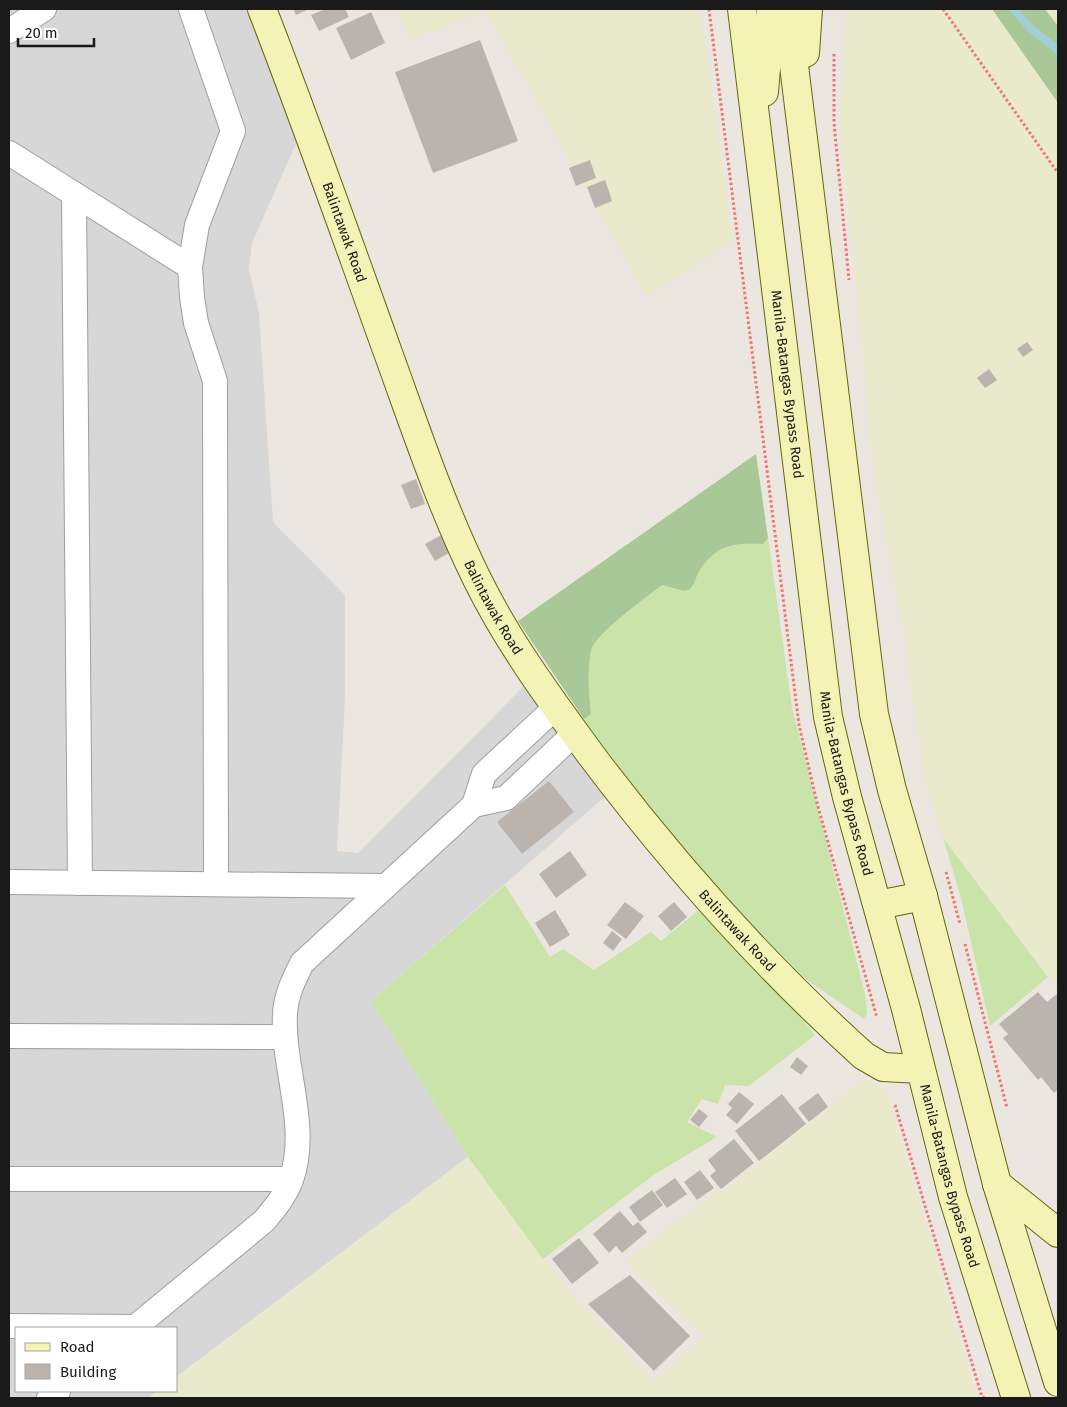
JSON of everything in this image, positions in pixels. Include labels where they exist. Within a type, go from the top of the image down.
[{"type":"main road","name":"Balintawak Road","points":[[262,9],[427,460],[457,535],[492,606],[556,707],[575,733],[688,877],[789,987],[864,1056],[883,1067],[920,1069]]},
{"type":"main road","name":"Manila-Batangas Bypass Road","points":[[742,9],[828,717],[846,797],[878,905],[953,1197],[1016,1398]]},
{"type":"main road","name":"Manila-Batangas Bypass Road","points":[[758,152],[771,9]]},
{"type":"main road","points":[[787,9],[874,714],[892,790],[923,896],[997,1184],[1058,1382]]},
{"type":"main road","points":[[803,144],[806,22],[808,9]]},
{"type":"main road","points":[[878,905],[923,896]]},
{"type":"main road","points":[[997,1184],[1058,1233]]},
{"type":"street","points":[[9,32],[44,9]]},
{"type":"street","points":[[191,9],[233,132],[197,225],[190,267],[196,324],[215,381],[216,884]]},
{"type":"street","points":[[9,153],[190,267]]},
{"type":"street","points":[[74,194],[80,883]]},
{"type":"street","points":[[136,1327],[264,1221],[279,1203],[291,1179],[296,1154],[296,1121],[285,1037],[285,1012],[291,985],[302,963],[474,805],[484,774],[556,707]]},
{"type":"street","points":[[474,805],[506,798],[575,733]]},
{"type":"street","points":[[9,882],[385,886]]},
{"type":"street","points":[[9,1036],[285,1037]]},
{"type":"street","points":[[9,1179],[291,1179]]},
{"type":"street","points":[[9,1326],[72,1327]]},
{"type":"path","points":[[943,9],[1058,174]]},
{"type":"path","points":[[834,47],[834,123],[850,283]]},
{"type":"path","points":[[944,866],[960,925]]},
{"type":"path","points":[[965,943],[1008,1111]]},
{"type":"path","points":[[895,1105],[982,1396],[985,1398]]},
{"type":"shaded area","points":[[9,9],[251,9],[299,137],[252,243],[249,270],[259,313],[273,522],[345,595],[345,699],[337,851],[358,853],[527,683],[608,794],[371,1001],[468,1157],[178,1375],[178,1327],[15,1327],[15,1392],[157,1392],[148,1398],[9,1398]]},
{"type":"green space","points":[[396,9],[700,9],[733,241],[647,297],[486,11],[410,39]]},
{"type":"green space","points":[[846,9],[992,9],[1058,103],[1058,988],[943,838],[924,775],[902,623],[872,461],[864,360],[839,121],[844,71]]},
{"type":"green space","points":[[992,9],[1045,9],[1058,26],[1058,103]]},
{"type":"green space","points":[[1045,9],[1058,9],[1058,26]]},
{"type":"green space","points":[[756,454],[768,538],[763,544],[736,545],[721,550],[714,554],[701,568],[690,589],[684,591],[662,585],[611,626],[591,651],[589,691],[591,714],[584,719],[518,621]]},
{"type":"green space","points":[[768,538],[792,708],[865,994],[867,1013],[864,1019],[781,962],[725,905],[591,735],[584,719],[591,714],[589,674],[591,651],[611,626],[662,585],[684,591],[693,583],[706,561],[720,551],[736,545],[763,544]]},
{"type":"green space","points":[[943,838],[1048,977],[990,1026],[961,898]]},
{"type":"green space","points":[[505,885],[550,957],[563,949],[594,970],[651,932],[661,941],[700,909],[783,995],[815,1035],[749,1086],[725,1085],[718,1104],[702,1099],[687,1122],[717,1137],[655,1174],[543,1259],[468,1157],[371,1001]]},
{"type":"green space","points":[[866,1078],[886,1089],[977,1398],[864,1398],[862,1395],[857,1398],[148,1398],[157,1392],[178,1392],[178,1375],[468,1157],[569,1292],[655,1381],[704,1337],[626,1262],[713,1193],[723,1191]]},
{"type":"building","points":[[293,9],[309,9],[296,15]]},
{"type":"building","points":[[325,9],[345,9],[349,17],[319,31],[311,15]]},
{"type":"building","points":[[371,12],[385,43],[351,60],[336,28]]},
{"type":"building","points":[[480,40],[518,141],[433,173],[395,72]]},
{"type":"building","points":[[590,160],[596,178],[576,186],[569,168]]},
{"type":"building","points":[[605,180],[612,201],[595,208],[587,187]]},
{"type":"building","points":[[1027,342],[1033,350],[1023,357],[1017,349]]},
{"type":"building","points":[[989,369],[997,380],[985,388],[977,378]]},
{"type":"building","points":[[416,479],[425,504],[411,509],[401,485]]},
{"type":"building","points":[[445,533],[454,550],[435,561],[425,544]]},
{"type":"building","points":[[549,781],[574,812],[522,854],[497,822]]},
{"type":"building","points":[[570,851],[587,875],[556,898],[539,874]]},
{"type":"building","points":[[625,902],[644,916],[626,939],[607,925]]},
{"type":"building","points":[[674,902],[687,917],[671,931],[658,916]]},
{"type":"building","points":[[555,910],[570,935],[550,947],[535,923]]},
{"type":"building","points":[[612,931],[622,939],[613,951],[603,943]]},
{"type":"building","points":[[1038,992],[1047,1002],[1058,993],[1058,1090],[1054,1093],[1041,1077],[1038,1080],[1003,1038],[1008,1034],[999,1024]]},
{"type":"building","points":[[797,1057],[808,1066],[801,1075],[790,1067]]},
{"type":"building","points":[[739,1092],[754,1104],[737,1124],[726,1115],[732,1108],[728,1104]]},
{"type":"building","points":[[818,1093],[828,1107],[809,1122],[798,1108]]},
{"type":"building","points":[[782,1094],[806,1124],[759,1161],[735,1131]]},
{"type":"building","points":[[699,1109],[708,1116],[699,1127],[690,1120]]},
{"type":"building","points":[[734,1139],[754,1163],[721,1189],[710,1176],[716,1171],[708,1160]]},
{"type":"building","points":[[700,1170],[714,1188],[697,1200],[684,1182]]},
{"type":"building","points":[[675,1178],[687,1194],[667,1208],[655,1192]]},
{"type":"building","points":[[652,1190],[663,1205],[640,1222],[629,1207]]},
{"type":"building","points":[[620,1211],[633,1226],[638,1222],[647,1232],[622,1253],[616,1246],[609,1253],[593,1234]]},
{"type":"building","points":[[579,1238],[599,1263],[572,1284],[552,1259]]},
{"type":"building","points":[[630,1275],[690,1336],[654,1371],[588,1304]]},
{"type":"waterway","points":[[1014,9],[1029,27],[1058,50]]}]
